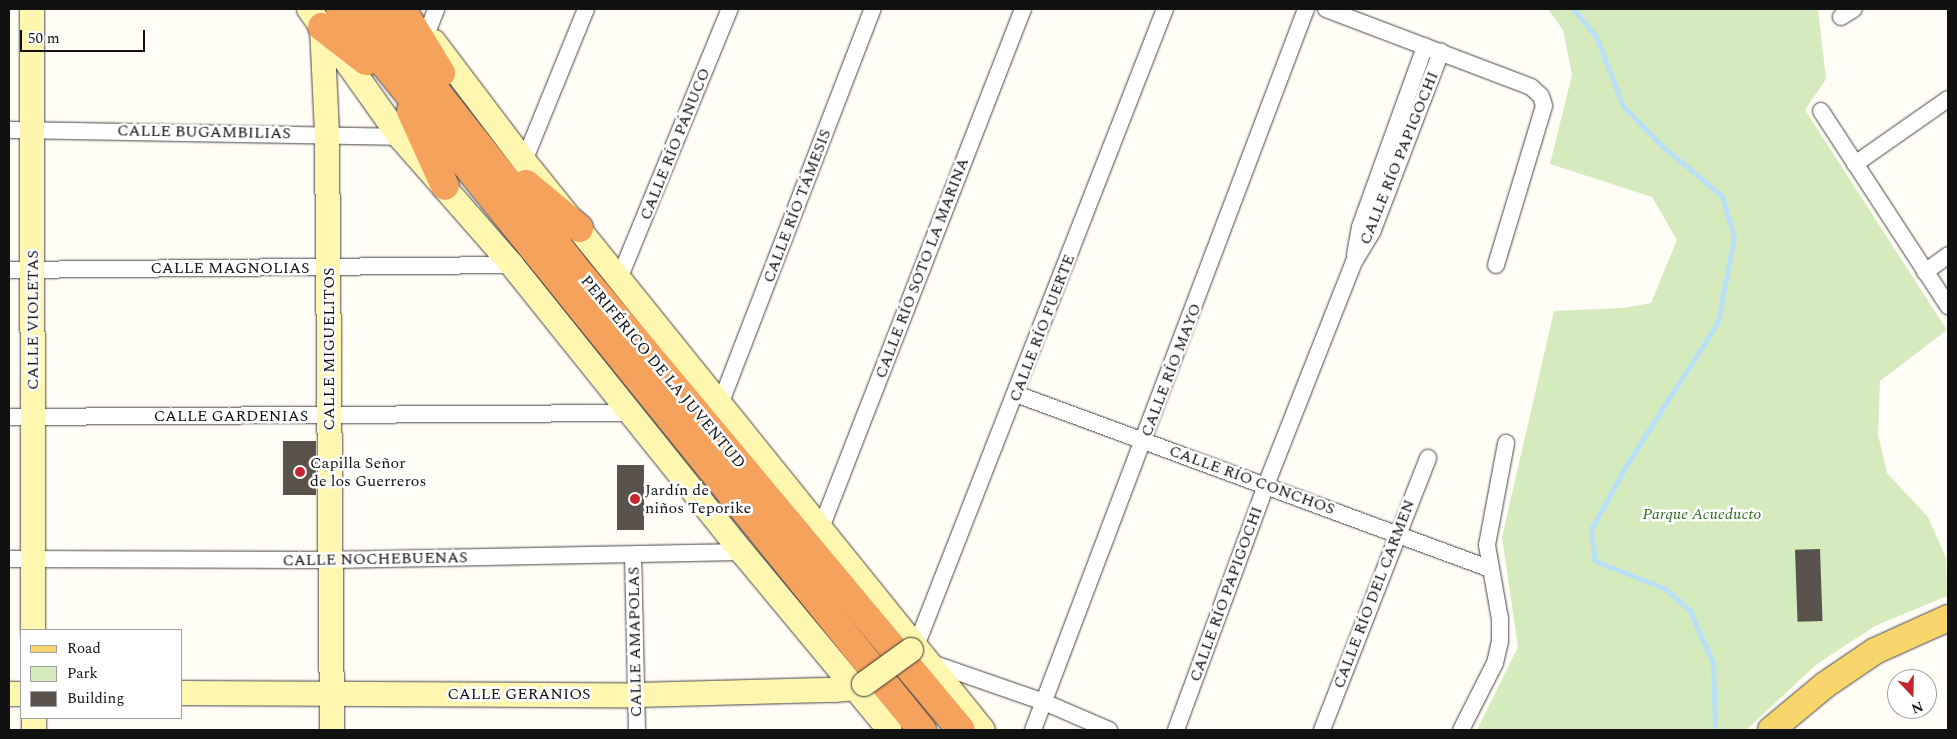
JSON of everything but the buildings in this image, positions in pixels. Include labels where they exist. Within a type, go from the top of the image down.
[{"type":"highway","name":"PERIFÉRICO DE LA JUVENTUD","points":[[371,9],[582,276],[961,730]]},
{"type":"highway","points":[[404,9],[457,97],[483,150],[520,178],[578,228]]},
{"type":"highway","name":"PERIFÉRICO DE LA JUVENTUD","points":[[324,15],[401,88],[922,730]]},
{"type":"highway","points":[[401,88],[417,128],[445,186]]},
{"type":"main road","points":[[1771,730],[1825,685],[1874,651],[1948,618]]},
{"type":"street","name":"CALLE VIOLETAS","points":[[32,9],[33,629]]},
{"type":"street","name":"PERIFÉRICO DE LA JUVENTUD","points":[[404,9],[426,33],[578,228],[721,402],[919,653],[983,730]]},
{"type":"street","points":[[426,33],[436,9]]},
{"type":"street","points":[[524,160],[586,9]]},
{"type":"street","name":"CALLE RÍO PÁNUCO","points":[[619,279],[730,9]]},
{"type":"street","name":"CALLE RÍO TÁMESIS","points":[[721,402],[873,9]]},
{"type":"street","name":"CALLE RÍO SOTO LA MARINA","points":[[821,528],[1023,9]]},
{"type":"street","name":"CALLE RÍO FUERTE","points":[[919,653],[1016,394],[1165,9]]},
{"type":"street","name":"CALLE RÍO MAYO","points":[[1032,730],[1145,440],[1306,9]]},
{"type":"street","points":[[1326,9],[1531,87],[1541,96],[1544,106],[1496,264]]},
{"type":"street","points":[[324,15],[400,137],[445,186],[512,265],[742,552],[860,686],[890,730]]},
{"type":"street","name":"CALLE MIGUELITOS","points":[[324,15],[327,133],[332,730]]},
{"type":"street","name":"CALLE RÍO PAPIGOCHI","points":[[1176,730],[1266,485],[1354,262],[1373,230],[1433,49]]},
{"type":"street","points":[[1855,164],[1948,99]]},
{"type":"street","points":[[1821,111],[1948,306]]},
{"type":"street","name":"CALLE BUGAMBILIAS","points":[[9,130],[327,133],[400,137]]},
{"type":"street","points":[[1925,272],[1948,255]]},
{"type":"street","name":"CALLE MAGNOLIAS","points":[[9,270],[512,265]]},
{"type":"street","name":"CALLE RÍO CONCHOS","points":[[1016,394],[1488,568]]},
{"type":"street","name":"CALLE GARDENIAS","points":[[9,417],[632,413]]},
{"type":"street","points":[[1461,730],[1494,663],[1500,641],[1500,619],[1488,568],[1489,521],[1506,443]]},
{"type":"street","name":"CALLE RÍO DEL CARMEN","points":[[1322,730],[1396,534],[1428,458]]},
{"type":"street","name":"CALLE NOCHEBUENAS","points":[[9,559],[330,560],[742,552]]},
{"type":"street","name":"CALLE AMAPOLAS","points":[[634,555],[637,730]]},
{"type":"street","points":[[860,686],[919,653],[1044,702],[1109,730]]},
{"type":"street","name":"CALLE GERANIOS","points":[[182,693],[637,695],[860,686]]},
{"type":"green space","name":"Parque Acueducto","points":[[1548,9],[1818,9],[1826,79],[1805,110],[1947,330],[1880,381],[1878,435],[1887,473],[1928,517],[1946,558],[1947,596],[1875,626],[1817,664],[1746,730],[1477,730],[1518,647],[1502,537],[1554,311],[1623,308],[1651,303],[1677,240],[1652,197],[1550,164],[1572,75],[1563,30]]},
{"type":"waterway","points":[[1573,9],[1596,36],[1623,106],[1662,146],[1722,196],[1734,237],[1718,322],[1630,459],[1591,529],[1595,561],[1664,588],[1690,611],[1713,663],[1715,730]]},
{"type":"place","name":"Capilla Señor de los Guerreros","points":[[300,472]]},
{"type":"place","name":"Jardín de niños Teporike","points":[[635,499]]}]
